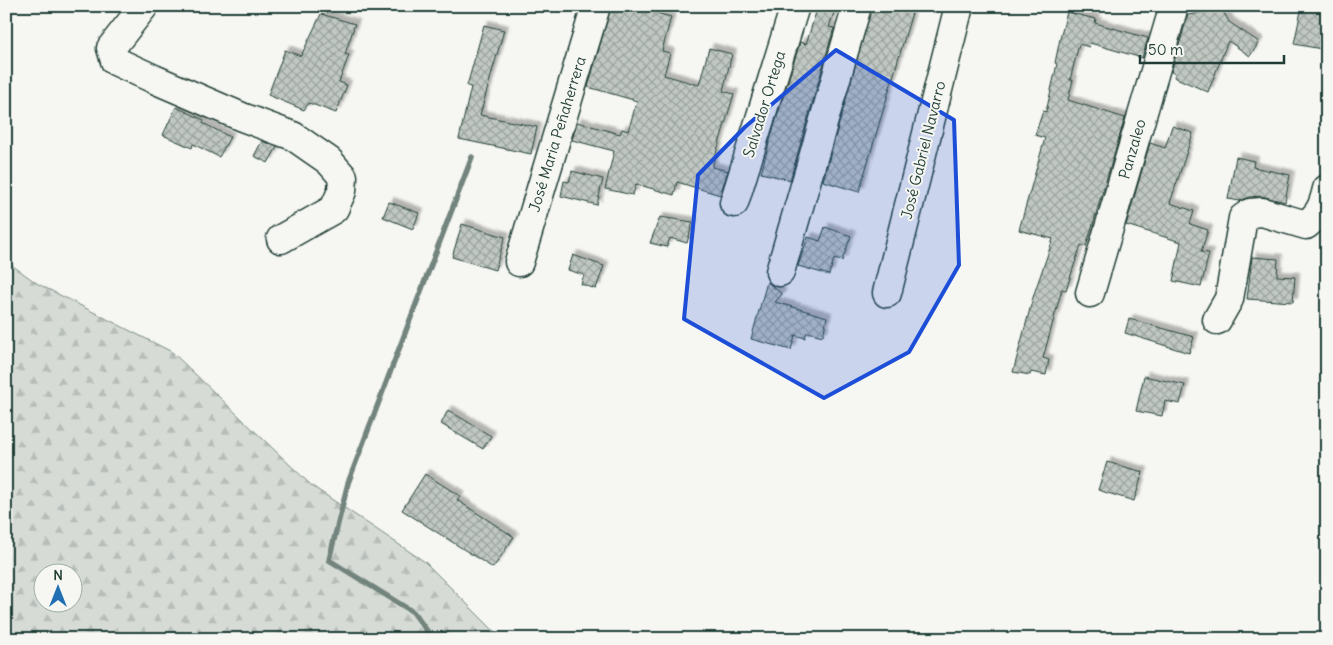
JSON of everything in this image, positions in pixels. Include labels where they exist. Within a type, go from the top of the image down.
[{"type":"street","points":[[144,6],[111,48],[115,61],[154,80],[293,136],[329,161],[343,176],[342,191],[334,209],[281,239]]},
{"type":"street","name":"José Maria Peñaherrera","points":[[519,262],[596,6]]},
{"type":"street","name":"Salvador Ortega","points":[[734,203],[795,6]]},
{"type":"street","points":[[780,272],[857,6]]},
{"type":"street","name":"José Gabriel Navarro","points":[[887,293],[959,6]]},
{"type":"street","name":"Panzaleo","points":[[1090,293],[1174,6]]},
{"type":"street","points":[[1217,320],[1230,299],[1243,218],[1250,213],[1262,212],[1306,225],[1318,216],[1327,189]]},
{"type":"highlighted area","points":[[836,50],[954,120],[959,265],[909,352],[824,398],[684,319],[698,175],[745,127]]},
{"type":"green space","points":[[6,261],[38,284],[172,352],[312,486],[425,562],[502,639],[6,639]]},
{"type":"building","points":[[611,6],[631,6],[671,17],[662,51],[670,53],[664,75],[699,85],[709,48],[732,54],[723,91],[734,94],[712,167],[728,171],[720,195],[677,182],[674,195],[636,184],[633,195],[605,189],[614,151],[572,140],[577,122],[620,134],[622,129],[628,131],[637,101],[588,87]]},
{"type":"building","points":[[818,6],[835,10],[829,27],[834,28],[790,180],[761,173],[800,42],[806,44]]},
{"type":"building","points":[[872,6],[914,6],[859,192],[823,181]]},
{"type":"building","points":[[1302,6],[1327,8],[1327,50],[1294,44]]},
{"type":"building","points":[[1222,9],[1229,22],[1259,42],[1250,56],[1228,41],[1208,92],[1174,77],[1175,73],[1171,72],[1188,15]]},
{"type":"building","points":[[1067,12],[1096,19],[1095,23],[1148,38],[1142,58],[1090,43],[1089,47],[1079,44],[1070,80],[1073,80],[1068,100],[1125,118],[1086,247],[1081,245],[1066,290],[1062,289],[1043,358],[1049,360],[1046,375],[1031,372],[1030,375],[1013,372],[1034,294],[1053,239],[1019,230],[1045,138],[1035,135],[1043,111],[1046,112]]},
{"type":"building","points":[[321,14],[355,24],[345,54],[349,55],[339,82],[347,85],[336,113],[309,103],[304,110],[268,95],[285,50],[301,56]]},
{"type":"building","points":[[484,25],[504,30],[480,115],[537,127],[531,154],[459,139],[471,87],[467,86]]},
{"type":"building","points":[[176,107],[204,120],[203,123],[230,137],[219,157],[193,144],[192,148],[163,135]]},
{"type":"building","points":[[1172,126],[1193,133],[1170,203],[1194,211],[1190,224],[1208,230],[1201,252],[1209,253],[1201,287],[1173,281],[1181,242],[1126,225],[1150,143],[1165,148]]},
{"type":"building","points":[[262,141],[277,147],[268,163],[254,156]]},
{"type":"building","points":[[1236,157],[1254,161],[1253,167],[1290,175],[1285,202],[1261,196],[1249,197],[1240,201],[1228,199]]},
{"type":"building","points":[[572,171],[603,179],[597,205],[561,196],[564,181],[569,182]]},
{"type":"building","points":[[389,202],[419,213],[413,229],[383,217]]},
{"type":"building","points":[[660,217],[693,222],[687,243],[670,238],[667,247],[650,243]]},
{"type":"building","points":[[462,224],[505,237],[495,270],[452,257]]},
{"type":"building","points":[[825,227],[851,236],[842,261],[834,259],[829,275],[798,266],[808,237],[820,241]]},
{"type":"building","points":[[573,255],[604,266],[596,289],[581,284],[584,275],[568,270]]},
{"type":"building","points":[[1252,257],[1278,259],[1277,276],[1295,277],[1293,302],[1247,299]]},
{"type":"building","points":[[767,282],[782,294],[775,302],[827,317],[823,336],[807,332],[805,338],[795,335],[791,350],[751,339]]},
{"type":"building","points":[[1129,319],[1194,337],[1189,353],[1125,333]]},
{"type":"building","points":[[1144,376],[1185,385],[1180,404],[1165,401],[1162,416],[1136,411]]},
{"type":"building","points":[[448,410],[491,436],[483,449],[441,424]]},
{"type":"building","points":[[1107,462],[1143,472],[1134,501],[1098,490]]},
{"type":"building","points":[[425,474],[460,496],[457,500],[514,537],[493,568],[402,510]]},
{"type":"waterway","points":[[433,639],[413,612],[329,560],[348,483],[472,157]]}]
